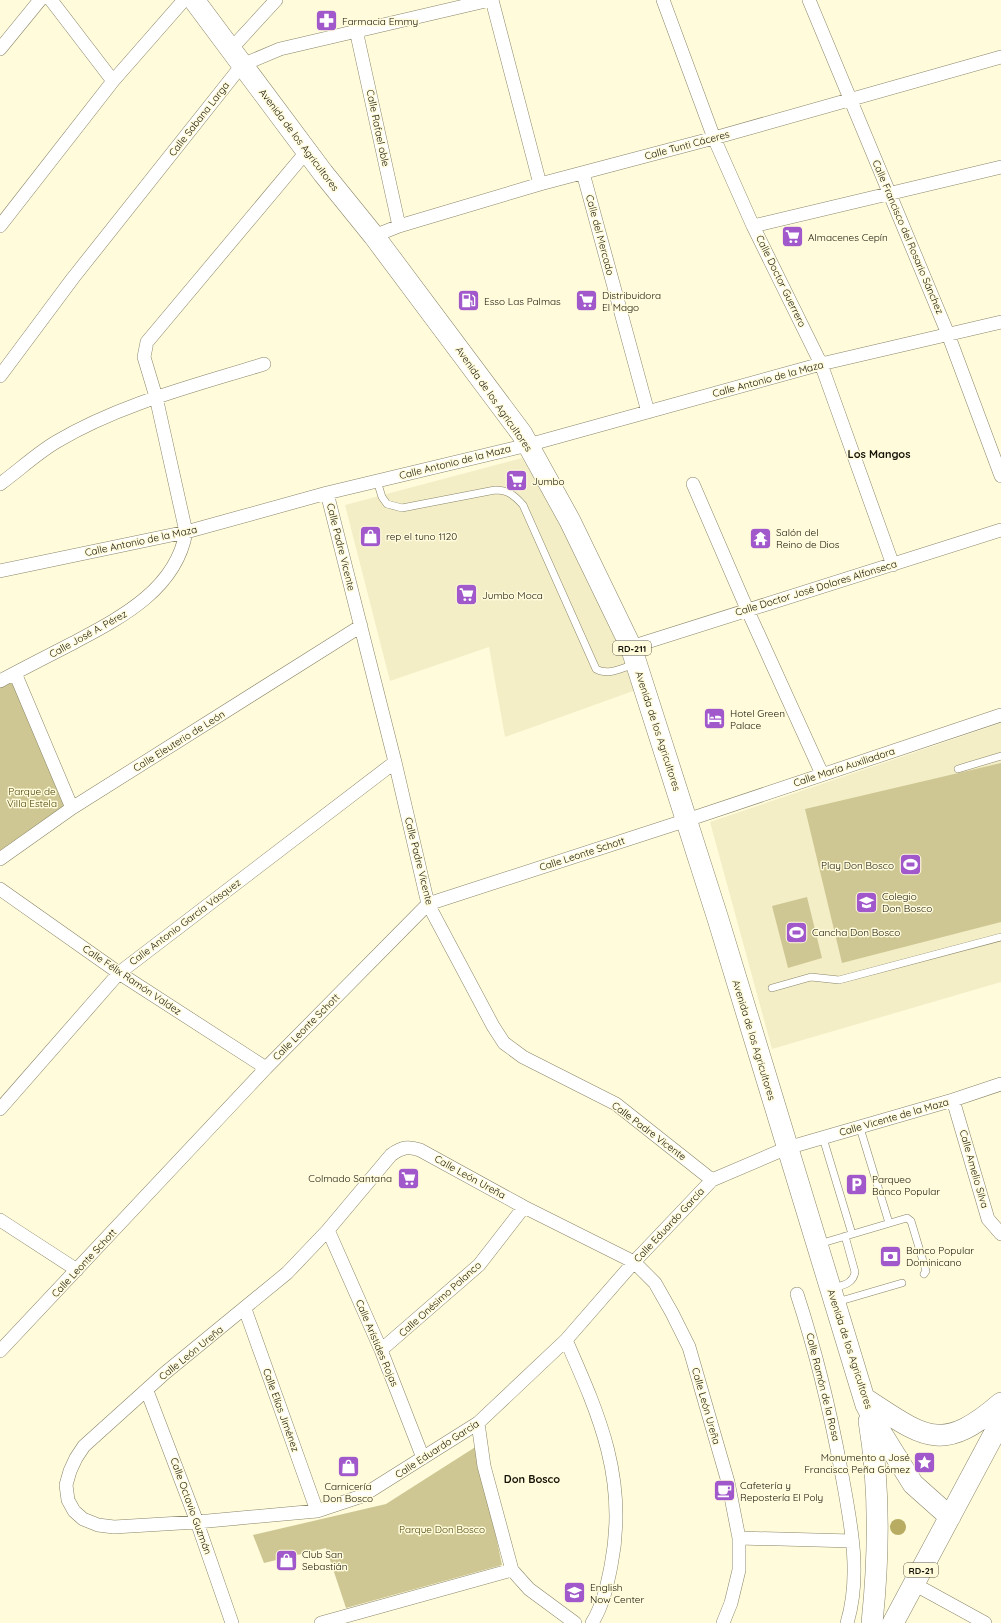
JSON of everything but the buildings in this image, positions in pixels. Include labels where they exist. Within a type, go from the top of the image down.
[{"type":"main road","name":"Avenida de los Agricultores","points":[[194,0],[307,151],[374,236],[528,444],[570,521],[634,655],[687,820],[865,1401],[881,1433],[913,1484],[950,1517]]},
{"type":"main road","points":[[865,1401],[905,1424],[926,1433],[938,1436],[949,1435],[970,1427],[1001,1403]]},
{"type":"main road","points":[[865,1401],[873,1445],[876,1491],[877,1544],[872,1623]]},
{"type":"main road","name":"RD-21","points":[[893,1623],[1001,1421]]},
{"type":"street","points":[[0,49],[40,0]]},
{"type":"street","points":[[51,0],[113,81]]},
{"type":"street","points":[[0,226],[113,81],[184,0]]},
{"type":"street","points":[[236,57],[276,0]]},
{"type":"street","points":[[491,0],[540,184]]},
{"type":"street","name":"Calle Sabana Larga","points":[[0,376],[236,57],[280,49],[356,30],[491,0]]},
{"type":"street","name":"Calle Doctor Guerrero","points":[[663,0],[714,138],[753,226],[822,364],[893,565]]},
{"type":"street","name":"Calle Francisco del Rosario Sánchez","points":[[809,0],[948,334],[1001,476]]},
{"type":"street","name":"Calle Rafael oble","points":[[356,30],[399,226]]},
{"type":"street","name":"Calle Tunti Cáceres","points":[[374,236],[399,226],[540,184],[714,138],[1001,58]]},
{"type":"street","points":[[186,532],[156,397],[144,357],[147,342],[150,335],[307,151]]},
{"type":"street","points":[[753,226],[1001,167]]},
{"type":"street","name":"Calle del Mercado","points":[[582,173],[648,412]]},
{"type":"street","name":"Calle Antonio de la Maza","points":[[0,571],[186,532],[327,493],[528,444],[822,364],[1001,322]]},
{"type":"street","points":[[0,484],[55,443],[97,420],[156,397],[264,364]]},
{"type":"street","points":[[692,484],[822,774]]},
{"type":"street","name":"Calle Padre Vicente","points":[[327,493],[395,762],[428,904],[493,1026],[504,1043],[523,1057],[616,1104],[712,1180]]},
{"type":"street","name":"Calle Doctor José Dolores Alfonseca","points":[[634,655],[747,609],[893,565],[1001,530]]},
{"type":"street","name":"Calle José A. Pérez","points":[[0,681],[121,617],[139,603],[171,571],[184,546],[186,532]]},
{"type":"street","name":"Calle Eleuterio de León","points":[[0,859],[72,808],[361,626]]},
{"type":"street","points":[[15,673],[72,808]]},
{"type":"street","name":"Calle María Auxiliadora","points":[[687,820],[1001,715]]},
{"type":"street","name":"Calle Antonio García Vásquez","points":[[0,1109],[118,973],[395,762]]},
{"type":"street","name":"Calle Leonte Schott","points":[[0,1351],[78,1270],[266,1068],[428,904],[687,820]]},
{"type":"street","name":"Calle Félix Ramón Valdez","points":[[0,889],[118,973],[266,1068]]},
{"type":"street","name":"Calle Vicente de la Maza","points":[[787,1148],[860,1128],[1001,1084]]},
{"type":"street","name":"Calle Amelio Silva","points":[[953,1100],[988,1219],[1001,1234]]},
{"type":"street","name":"Calle León Ureña","points":[[68,1500],[66,1485],[70,1471],[84,1446],[165,1373],[246,1309],[288,1273],[328,1230],[391,1155],[400,1148],[410,1147],[420,1150],[524,1207],[634,1262],[655,1283],[689,1347],[728,1482],[739,1538],[739,1570],[731,1603],[723,1623]]},
{"type":"street","name":"Calle Eduardo García","points":[[68,1500],[79,1515],[98,1525],[114,1527],[197,1522],[317,1511],[362,1496],[478,1423],[566,1340],[634,1262],[712,1180],[787,1148]]},
{"type":"street","name":"Calle Onésimo Polanco","points":[[381,1350],[479,1265],[524,1207]]},
{"type":"street","points":[[0,1220],[78,1270]]},
{"type":"street","name":"Calle Arístides Rojas","points":[[328,1230],[381,1350],[423,1458]]},
{"type":"street","name":"Calle Ramón de la Rosa","points":[[797,1294],[815,1348],[834,1434],[850,1518],[854,1574],[850,1612],[847,1623]]},
{"type":"street","name":"Calle Elías Jiménez","points":[[246,1309],[317,1511]]},
{"type":"street","points":[[566,1340],[594,1404],[604,1434],[612,1466],[616,1495],[617,1526],[613,1557],[607,1588],[600,1610],[592,1623]]},
{"type":"street","name":"Calle Octavio Guzmán","points":[[147,1390],[197,1522],[232,1623]]},
{"type":"street","points":[[478,1423],[484,1466],[512,1570],[529,1589],[574,1623]]},
{"type":"street","points":[[739,1538],[852,1541]]},
{"type":"street","points":[[321,1623],[512,1570]]},
{"type":"street","points":[[914,1584],[985,1623]]},
{"type":"lane","points":[[377,481],[382,497],[387,504],[402,508],[495,490],[506,490],[523,505],[596,669],[602,672],[610,672],[634,655]]},
{"type":"lane","points":[[958,769],[1001,756]]},
{"type":"lane","points":[[772,988],[811,976],[839,980],[1001,937]]},
{"type":"lane","points":[[860,1128],[889,1223]]},
{"type":"lane","points":[[823,1138],[852,1234]]},
{"type":"lane","points":[[817,1244],[905,1218],[911,1221],[926,1271],[924,1274]]},
{"type":"lane","points":[[833,1296],[854,1277],[855,1272],[845,1236]]},
{"type":"lane","points":[[833,1296],[902,1283]]},
{"type":"shaded area","points":[[522,458],[559,520],[625,654],[636,690],[505,737],[489,647],[390,681],[345,505]]},
{"type":"shaded area","name":"Colegio Don Bosco","points":[[1001,723],[1001,982],[772,1049],[710,822]]},
{"type":"shaded area","points":[[898,1519],[905,1524],[906,1527],[901,1534],[898,1535],[891,1530],[890,1527],[895,1520]]},
{"type":"green space","name":"Parque de Villa Estela","points":[[13,679],[72,808],[0,856],[0,687]]},
{"type":"green space","name":"Play Don Bosco","points":[[1001,763],[1001,922],[842,963],[805,809]]},
{"type":"green space","name":"Cancha Don Bosco","points":[[807,897],[822,958],[788,968],[772,906]]},
{"type":"green space","name":"Parque Don Bosco","points":[[477,1446],[502,1565],[346,1608],[326,1548],[264,1563],[253,1535],[386,1504]]},
{"type":"place","name":"Farmacia Emmy","points":[[326,21]]},
{"type":"place","name":"Almacenes Cepín","points":[[793,237]]},
{"type":"place","name":"Esso Las Palmas","points":[[468,301]]},
{"type":"place","name":"Distribuidora El Mago","points":[[586,301]]},
{"type":"place","name":"Jumbo","points":[[516,481]]},
{"type":"place","name":"rep el tuno 1120","points":[[370,536]]},
{"type":"place","name":"Salón del Reino de Dios","points":[[760,538]]},
{"type":"place","name":"Jumbo Moca","points":[[466,595]]},
{"type":"place","name":"Hotel Green Palace","points":[[715,719]]},
{"type":"place","name":"Play Don Bosco","points":[[910,865]]},
{"type":"place","name":"Colegio Don Bosco","points":[[866,902]]},
{"type":"place","name":"Cancha Don Bosco","points":[[797,932]]},
{"type":"place","name":"Colmado Santana","points":[[408,1178]]},
{"type":"place","name":"Parqueo Banco Popular","points":[[857,1185]]},
{"type":"place","name":"Banco Popular Dominicano","points":[[890,1256]]},
{"type":"place","name":"Monumento a José Francisco Peña Gómez","points":[[925,1463]]},
{"type":"place","name":"Carnicería Don Bosco","points":[[348,1466]]},
{"type":"place","name":"Cafetería y Repostería El Poly","points":[[724,1491]]},
{"type":"place","name":"Club San Sebastián","points":[[287,1560]]},
{"type":"place","name":"English Now Center","points":[[574,1593]]},
{"type":"district","name":"Los Mangos","points":[[879,454]]},
{"type":"district","name":"Don Bosco","points":[[532,1479]]}]
